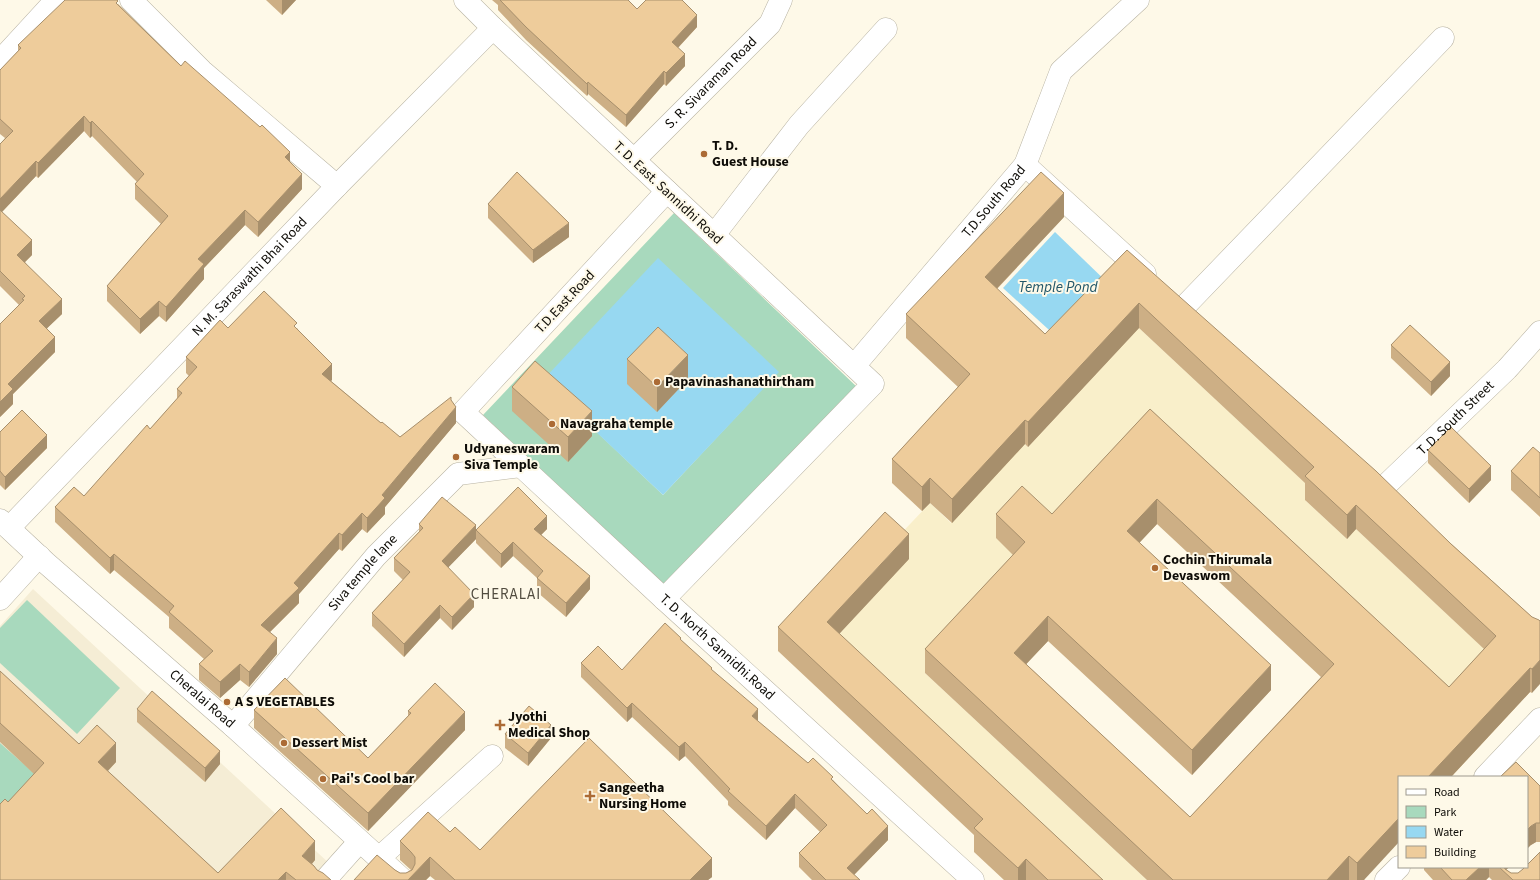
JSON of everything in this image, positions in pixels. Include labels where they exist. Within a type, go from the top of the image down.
[{"type":"street","points":[[0,61],[56,0]]},
{"type":"street","points":[[131,0],[202,71],[337,186]]},
{"type":"street","name":"T. D. East. Sannidhi Road","points":[[465,0],[492,28],[873,384],[664,599]]},
{"type":"street","name":"S. R. Sivaraman Road","points":[[634,160],[770,24],[781,0]]},
{"type":"street","points":[[1025,165],[1061,71],[1138,0]]},
{"type":"street","name":"N. M. Saraswathi Bhai Road","points":[[4,524],[492,28]]},
{"type":"street","points":[[714,235],[799,125],[886,29]]},
{"type":"street","points":[[1171,298],[1443,38]]},
{"type":"street","name":"T.D.South Road","points":[[854,366],[1025,165],[1200,324]]},
{"type":"street","name":"T.D.East.Road","points":[[463,412],[667,191]]},
{"type":"street","name":"T. D. South Street","points":[[1400,502],[1379,481],[1507,369],[1533,352],[1540,332]]},
{"type":"street","name":"T. D. North Sannidhi.Road","points":[[463,412],[664,599],[973,880]]},
{"type":"street","name":"Siva temple lane","points":[[233,726],[376,556],[458,474],[521,466]]},
{"type":"street","name":"Cheralai Road","points":[[4,524],[233,726],[359,842],[403,880]]},
{"type":"street","points":[[0,599],[39,556]]},
{"type":"street","points":[[1485,776],[1540,719]]},
{"type":"street","points":[[379,858],[492,756]]},
{"type":"street","points":[[325,880],[359,842]]},
{"type":"street","points":[[1386,880],[1398,868]]},
{"type":"shaded area","points":[[33,589],[331,865],[317,880],[0,880],[0,626]]},
{"type":"green space","points":[[674,213],[857,387],[666,589],[483,415]],"holes":[[[778,372],[663,495],[543,381]]]},
{"type":"green space","points":[[27,600],[120,688],[77,734],[0,663],[0,628]]},
{"type":"green space","points":[[0,743],[44,782],[0,823]]},
{"type":"sand","points":[[1139,328],[1314,491],[1306,501],[1347,539],[1356,529],[1496,660],[1365,802],[1424,689],[1150,434],[925,673],[1147,880],[1077,880],[827,647],[909,559],[892,543],[930,503],[951,523],[1001,422],[1028,447]]},
{"type":"water","name":"Temple Pond","points":[[1055,232],[1111,286],[1060,340],[1003,288]]},
{"type":"water","points":[[658,258],[779,372],[663,495],[542,381]]},
{"type":"building","points":[[65,0],[117,0],[118,1],[116,3],[181,66],[185,61],[260,127],[262,125],[290,152],[285,157],[302,174],[258,222],[245,210],[198,259],[204,264],[166,307],[159,301],[140,319],[107,286],[168,216],[135,184],[144,174],[92,121],[90,123],[84,116],[38,163],[36,161],[0,199],[0,144],[13,131],[0,119],[0,70],[21,48],[18,45]]},
{"type":"building","points":[[500,0],[628,0],[637,9],[646,0],[682,0],[697,15],[672,42],[685,54],[666,73],[664,71],[626,115],[588,82],[587,84],[526,27]]},
{"type":"building","points":[[517,172],[569,223],[533,250],[488,204]]},
{"type":"building","points":[[1041,172],[1064,193],[985,277],[1045,334],[1127,250],[1376,471],[1451,544],[1532,617],[1539,620],[1540,660],[1532,669],[1530,668],[1429,776],[1398,776],[1398,819],[1357,863],[1349,856],[1327,880],[1173,880],[925,649],[1025,542],[996,514],[1022,486],[1052,514],[1150,409],[1449,687],[1496,636],[1356,505],[1347,515],[1305,476],[1314,467],[1139,303],[1028,422],[1025,420],[952,499],[930,478],[922,487],[892,459],[970,374],[906,314]],"holes":[[[1157,499],[1334,664],[1190,817],[1014,653],[1048,616],[1192,750],[1271,665],[1127,531]]]},
{"type":"building","points":[[0,210],[32,240],[17,255],[62,299],[39,321],[55,337],[8,384],[13,389],[0,402],[0,324],[24,300],[22,299],[25,296],[0,271]]},
{"type":"building","points":[[264,291],[297,323],[294,326],[332,364],[322,374],[400,437],[451,397],[451,400],[456,407],[382,495],[385,498],[367,518],[362,513],[342,535],[339,533],[294,583],[299,588],[261,625],[277,638],[249,672],[240,664],[220,682],[199,664],[213,651],[169,612],[174,606],[114,554],[110,558],[55,507],[74,487],[84,496],[147,425],[150,429],[182,393],[177,389],[197,367],[186,357],[220,320],[228,328]]},
{"type":"building","points":[[1410,325],[1450,362],[1431,382],[1391,345]]},
{"type":"building","points":[[658,327],[688,355],[657,387],[627,359]]},
{"type":"building","points":[[535,361],[592,411],[568,437],[512,387]]},
{"type":"building","points":[[22,410],[47,435],[5,477],[0,471],[0,432]]},
{"type":"building","points":[[1451,427],[1491,466],[1469,489],[1428,450]]},
{"type":"building","points":[[1533,447],[1540,453],[1540,498],[1511,471]]},
{"type":"building","points":[[518,487],[547,516],[534,529],[590,576],[566,603],[537,578],[543,571],[513,542],[501,554],[476,530]]},
{"type":"building","points":[[442,497],[476,525],[442,561],[474,594],[452,617],[440,605],[404,644],[372,613],[410,572],[394,558],[423,528],[419,524]]},
{"type":"building","points":[[885,512],[909,534],[827,622],[1103,880],[1048,880],[1026,859],[1018,868],[974,828],[983,819],[778,627]]},
{"type":"building","points":[[665,623],[712,668],[711,669],[758,709],[752,716],[808,763],[813,758],[833,777],[831,779],[867,814],[872,809],[888,826],[847,868],[860,880],[826,880],[799,853],[827,825],[795,794],[766,826],[728,791],[730,789],[685,742],[679,747],[632,703],[627,708],[581,663],[598,646],[622,670]]},
{"type":"building","points":[[0,671],[79,744],[97,725],[116,743],[98,762],[218,873],[281,808],[315,841],[302,856],[317,870],[331,880],[296,880],[286,872],[278,880],[0,880],[0,804],[5,799],[8,802],[44,763],[0,723]]},
{"type":"building","points":[[285,678],[368,758],[411,713],[408,711],[435,683],[465,712],[368,813],[254,710]]},
{"type":"building","points":[[152,691],[220,751],[205,768],[137,709]]},
{"type":"building","points":[[529,706],[551,725],[528,753],[505,734]]},
{"type":"building","points":[[589,738],[712,858],[690,880],[455,880],[430,857],[408,880],[354,880],[377,855],[400,873],[406,873],[412,870],[415,864],[415,857],[400,841],[428,812],[450,832],[455,827],[480,850]]},
{"type":"building","points":[[1516,762],[1540,786],[1540,823],[1536,823],[1528,829],[1528,776],[1501,776]]},
{"type":"building","points":[[1540,852],[1540,880],[1513,880],[1500,868],[1504,868],[1511,873],[1518,873],[1524,868],[1528,868],[1528,864]]},
{"type":"building","points":[[1441,868],[1479,868],[1466,880],[1452,880]]},
{"type":"place","name":"T. D. Guest House","points":[[704,154]]},
{"type":"place","name":"Papavinashanathirtham","points":[[657,382]]},
{"type":"place","name":"Navagraha temple","points":[[552,424]]},
{"type":"place","name":"Udyaneswaram Siva Temple","points":[[456,457]]},
{"type":"place","name":"Cochin Thirumala Devaswom","points":[[1155,568]]},
{"type":"place","name":"A S VEGETABLES","points":[[227,702]]},
{"type":"place","name":"Jyothi Medical Shop","points":[[500,725]]},
{"type":"place","name":"Dessert Mist","points":[[284,743]]},
{"type":"place","name":"Pai's Cool bar","points":[[323,779]]},
{"type":"place","name":"Sangeetha Nursing Home","points":[[590,796]]},
{"type":"district","name":"CHERALAI","points":[[506,594]]}]
